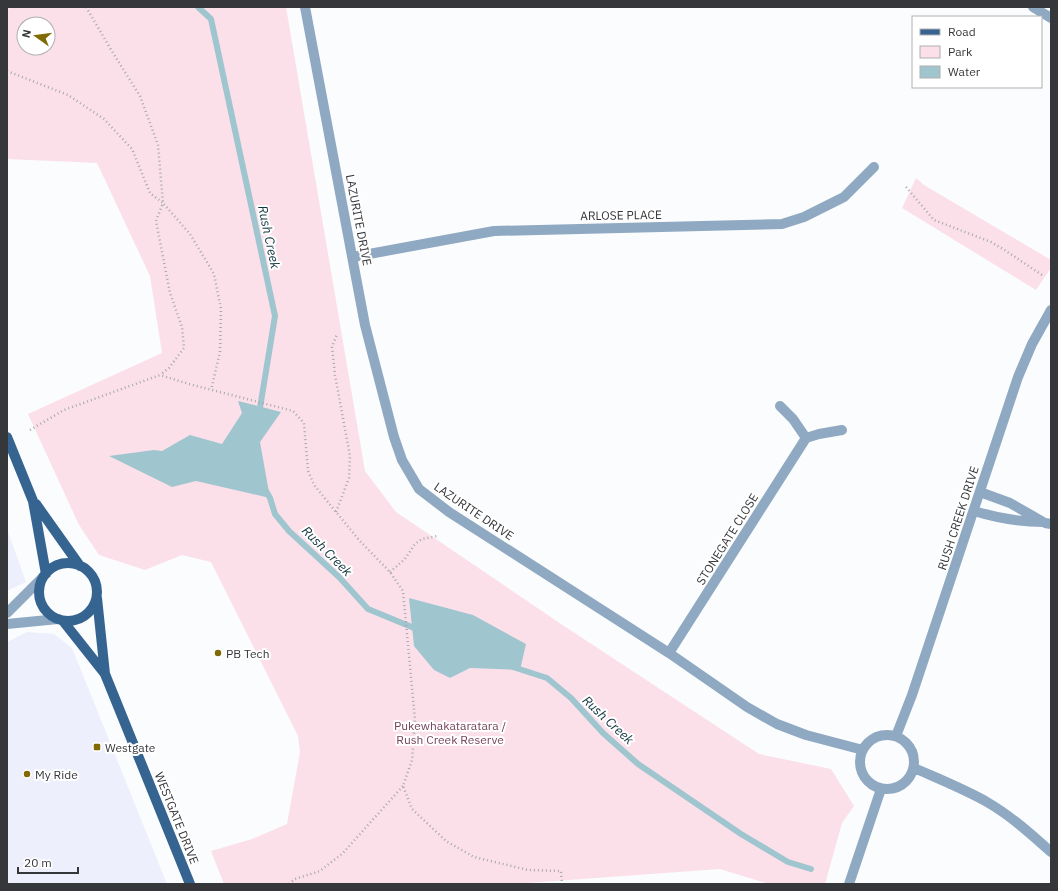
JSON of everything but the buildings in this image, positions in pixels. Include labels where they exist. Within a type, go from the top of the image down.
[{"type":"main road","points":[[7,437],[33,501],[45,576]]},
{"type":"main road","points":[[33,501],[80,566],[92,577],[96,586],[94,604],[87,614],[76,620],[61,620],[45,609],[40,599],[40,588],[45,576],[53,568],[62,564],[80,566]]},
{"type":"main road","name":"WESTGATE DRIVE","points":[[96,596],[105,674],[190,884]]},
{"type":"main road","name":"WESTGATE DRIVE","points":[[61,620],[105,674]]},
{"type":"street","name":"LAZURITE DRIVE","points":[[305,7],[365,325],[394,437],[402,460],[419,489],[449,512],[670,653],[747,707],[776,724],[806,735],[863,750]]},
{"type":"street","points":[[1033,7],[1051,18]]},
{"type":"street","name":"ARLOSE PLACE","points":[[353,257],[494,231],[782,224],[804,217],[844,197],[874,167]]},
{"type":"street","name":"RUSH CREEK DRIVE","points":[[896,736],[912,695],[1018,377],[1032,344],[1051,310]]},
{"type":"street","points":[[780,406],[793,419],[806,438],[842,430]]},
{"type":"street","name":"STONEGATE CLOSE","points":[[670,653],[806,438]]},
{"type":"street","points":[[980,492],[1010,503],[1048,524]]},
{"type":"street","points":[[974,510],[1005,519],[1048,524]]},
{"type":"street","points":[[7,613],[45,576]]},
{"type":"street","points":[[7,624],[61,620]]},
{"type":"street","points":[[886,735],[896,736],[911,748],[914,758],[914,768],[910,778],[902,786],[892,790],[881,789],[872,785],[865,778],[861,769],[860,760],[863,750],[868,742],[877,737],[886,735]]},
{"type":"street","points":[[914,768],[947,782],[988,803],[1025,828],[1051,852]]},
{"type":"street","points":[[849,884],[881,789]]},
{"type":"path","points":[[30,430],[64,410],[160,375],[169,368],[184,348],[182,327],[170,293],[156,221],[163,203],[158,146],[140,96],[86,7]]},
{"type":"path","points":[[7,71],[68,95],[104,119],[132,149],[150,194],[163,203],[190,234],[214,274],[221,309],[220,352],[211,390]]},
{"type":"path","points":[[906,187],[934,220],[990,242],[1042,275]]},
{"type":"path","points":[[335,512],[349,478],[350,456],[334,368],[332,347],[337,334]]},
{"type":"path","points":[[160,375],[293,411],[304,423],[308,471],[314,486],[359,540],[390,572],[403,591],[415,720],[412,760],[403,786],[342,853],[320,872],[295,879],[289,884]]},
{"type":"path","points":[[390,572],[404,559],[415,544],[422,539],[438,536]]},
{"type":"path","points":[[403,786],[412,809],[446,841],[474,857],[528,870],[561,871],[562,884]]},
{"type":"shaded area","points":[[7,529],[26,582],[7,591]]},
{"type":"shaded area","points":[[27,632],[54,634],[72,648],[167,884],[7,884],[7,642]]},
{"type":"green space","name":"Pukewhakataratara / Rush Creek Reserve","points":[[9,7],[286,7],[365,471],[396,512],[564,626],[759,754],[831,769],[854,806],[842,823],[825,884],[769,884],[720,869],[513,884],[224,884],[211,851],[252,839],[287,824],[300,752],[298,736],[211,562],[182,555],[145,570],[99,555],[79,525],[28,414],[162,353],[150,276],[97,163],[7,159],[7,13]]},
{"type":"green space","points":[[916,178],[924,185],[1051,260],[1051,268],[1036,290],[902,208]]},
{"type":"water","points":[[238,401],[281,412],[260,442],[270,498],[196,481],[172,487],[109,456],[154,450],[162,451],[190,435],[222,444],[242,413]]},
{"type":"water","points":[[409,598],[473,615],[526,644],[520,670],[470,668],[450,678],[434,670],[414,646]]},
{"type":"waterway","name":"Rush Creek","points":[[198,7],[211,19],[275,316],[259,414]]},
{"type":"waterway","name":"Rush Creek","points":[[266,491],[275,514],[289,531],[339,577],[368,609],[419,630]]},
{"type":"waterway","name":"Rush Creek","points":[[513,667],[547,678],[571,698],[603,733],[638,764],[741,834],[788,862],[811,869]]},
{"type":"place","name":"PB Tech","points":[[218,653]]},
{"type":"place","name":"Westgate","points":[[97,747]]},
{"type":"place","name":"My Ride","points":[[27,774]]}]
